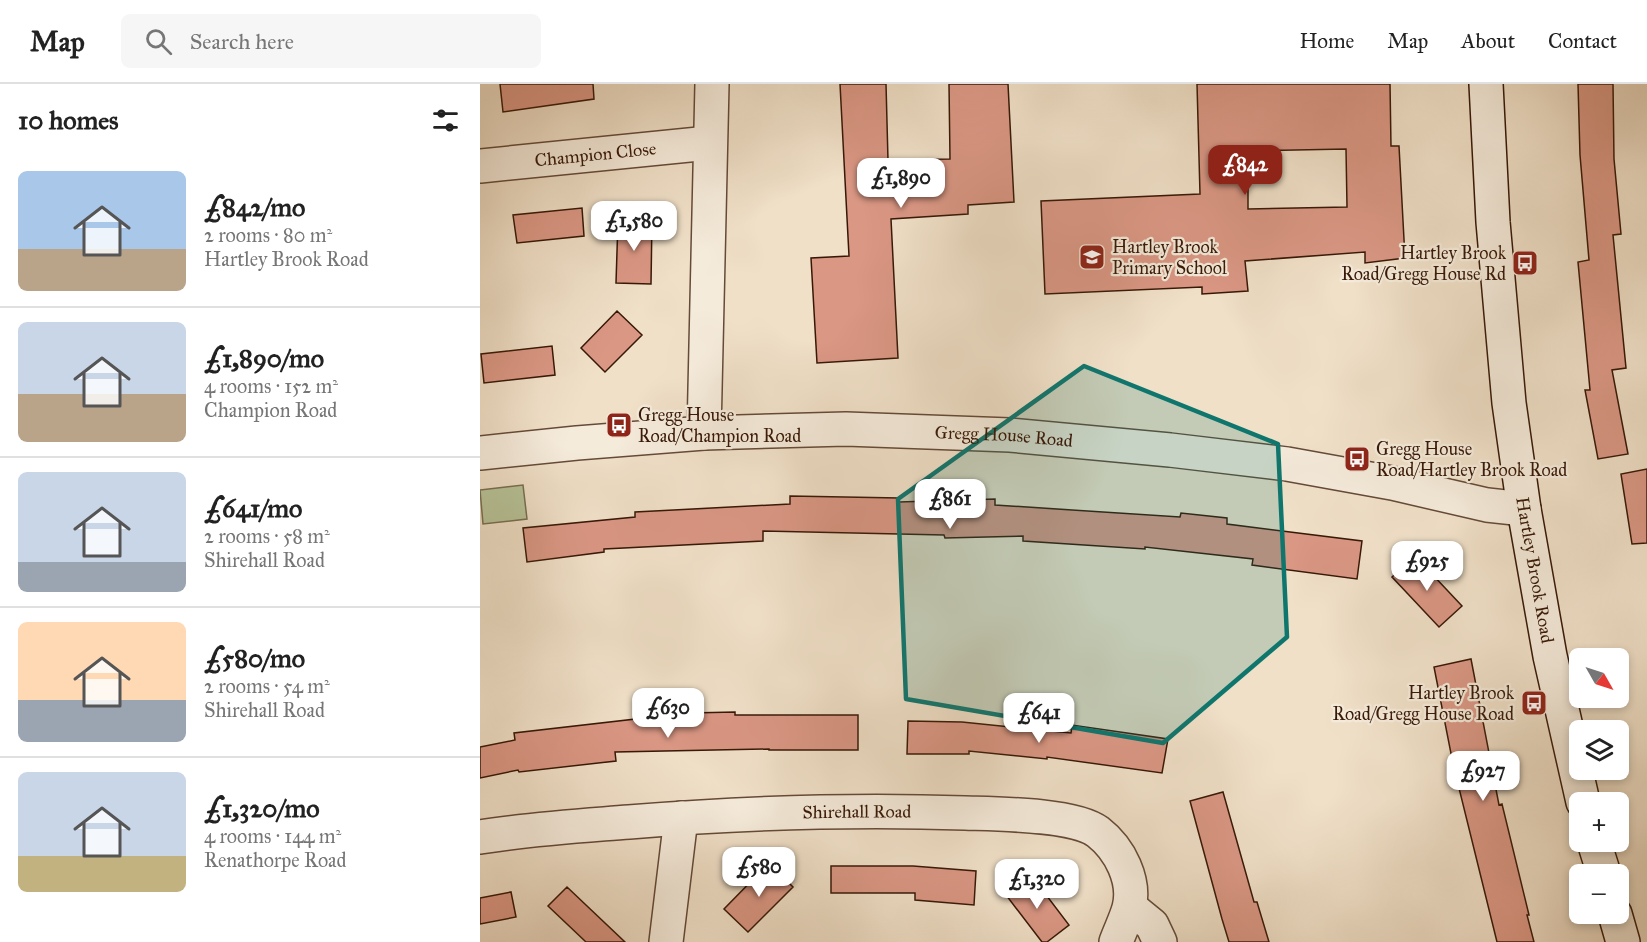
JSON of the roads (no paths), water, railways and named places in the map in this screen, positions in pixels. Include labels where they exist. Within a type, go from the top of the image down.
[{"type":"street","points":[[704,433],[712,84]]},
{"type":"street","name":"Hartley Brook Road","points":[[1486,84],[1493,222],[1509,403],[1524,509],[1551,656],[1580,792]]},
{"type":"street","name":"Champion Close","points":[[480,166],[709,143]]},
{"type":"street","name":"Gregg House Road","points":[[480,453],[704,433],[846,429],[1010,435],[1287,464],[1392,483],[1487,505],[1524,509]]},
{"type":"street","name":"Shirehall Road","points":[[480,837],[517,831],[681,818],[884,810],[1018,814],[1074,822],[1097,831],[1115,849],[1125,867],[1131,886],[1130,906]]},
{"type":"street","points":[[666,942],[681,818]]},
{"type":"street","points":[[1116,942],[1130,906],[1152,925],[1160,942]]},
{"type":"street","points":[[1618,924],[1623,942]]},
{"type":"place","name":"Hartley Brook Primary School","points":[[1092,257]]},
{"type":"place","name":"Hartley Brook Road/Gregg House Rd","points":[[1525,263]]},
{"type":"place","name":"Gregg House Road/Champion Road","points":[[619,425]]},
{"type":"place","name":"Gregg House Road/Hartley Brook Road","points":[[1357,459]]},
{"type":"place","name":"Hartley Brook Road/Gregg House Road","points":[[1534,703]]}]
